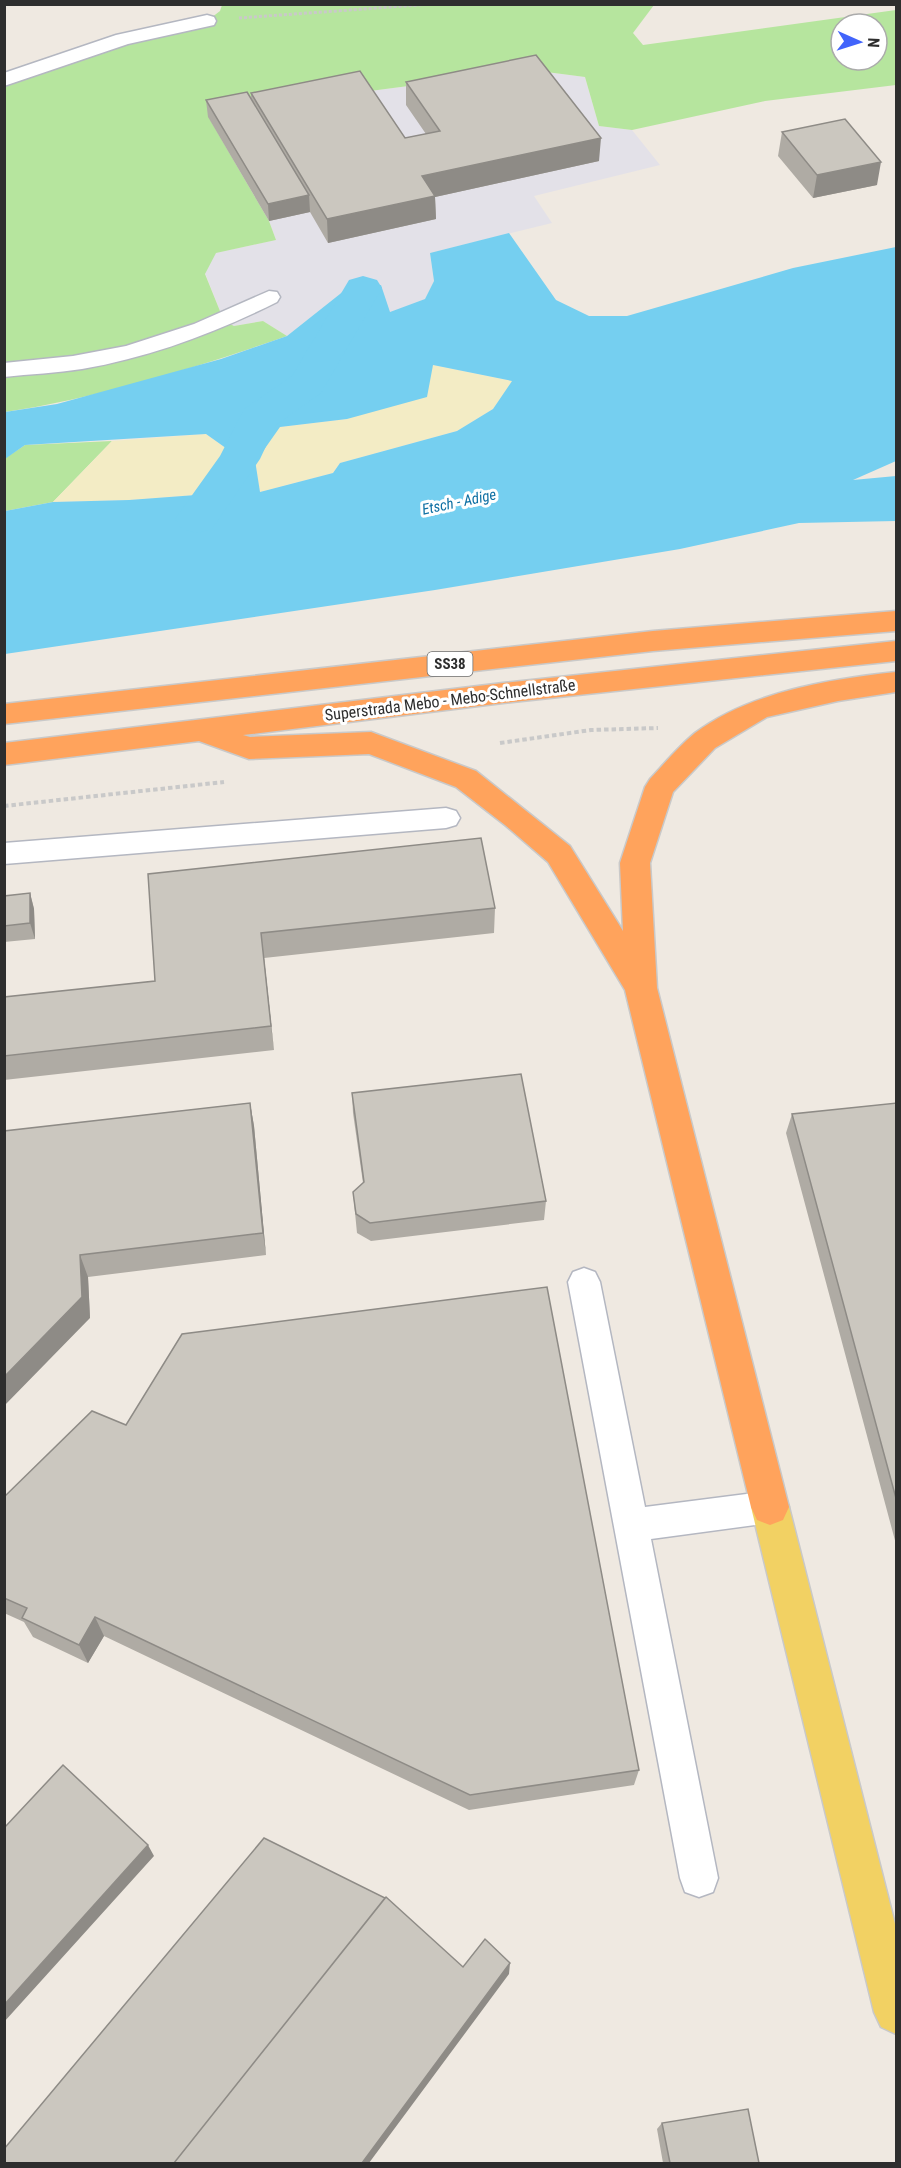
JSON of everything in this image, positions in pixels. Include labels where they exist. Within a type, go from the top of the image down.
[{"type":"highway","name":"SS38","points":[[4,714],[642,642],[897,621]]},
{"type":"highway","name":"Superstrada Mebo - Mebo-Schnellstraße","points":[[4,754],[503,693],[897,651]]},
{"type":"highway","points":[[770,1508],[641,988],[635,863],[660,787],[705,741],[759,709],[838,691],[897,682]]},
{"type":"highway","points":[[197,731],[249,748],[371,743],[466,779],[516,817],[558,854],[641,988]]},
{"type":"main road","points":[[770,1508],[897,2012]]},
{"type":"lane","points":[[4,80],[123,39],[207,21]]},
{"type":"lane","points":[[4,370],[82,362],[146,348],[224,321],[269,297]]},
{"type":"lane","points":[[4,854],[446,818]]},
{"type":"lane","points":[[584,1282],[699,1878]]},
{"type":"lane","points":[[631,1525],[770,1508]]},
{"type":"path","points":[[207,21],[433,4]]},
{"type":"path","points":[[500,743],[591,730],[668,727]]},
{"type":"path","points":[[4,806],[130,792]]},
{"type":"shaded area","points":[[531,70],[585,77],[599,126],[632,130],[660,165],[534,196],[552,223],[430,253],[434,281],[425,299],[389,313],[381,285],[345,290],[287,336],[263,321],[234,326],[224,321],[205,273],[215,253],[276,240],[269,221],[208,117],[278,103]]},
{"type":"green space","points":[[222,5],[654,5],[633,33],[643,45],[829,19],[829,72],[889,72],[889,12],[882,12],[896,10],[896,85],[765,101],[632,130],[599,126],[585,77],[531,70],[278,103],[209,118],[269,221],[276,240],[216,253],[205,274],[224,321],[234,326],[263,321],[287,336],[112,390],[5,412],[5,80],[207,21],[220,11]]},
{"type":"green space","points":[[112,441],[53,502],[5,511],[4,459],[25,445]]},
{"type":"sand","points":[[433,365],[513,381],[493,409],[457,431],[340,463],[333,473],[260,492],[255,460],[230,458],[196,495],[53,502],[112,441],[206,434],[230,451],[280,427],[347,419]]},
{"type":"water","name":"Etsch - Adige","points":[[509,233],[556,300],[589,316],[627,316],[793,268],[896,247],[896,461],[853,480],[896,476],[896,521],[799,523],[680,549],[435,590],[5,654],[5,511],[53,502],[196,495],[230,458],[255,460],[260,492],[333,473],[340,463],[457,431],[493,409],[512,381],[433,365],[427,397],[347,419],[280,427],[261,454],[230,451],[206,434],[25,445],[5,459],[5,412],[57,404],[221,359],[287,336],[345,290],[381,285],[390,312],[425,299],[434,281],[430,253]]},
{"type":"building","points":[[536,55],[601,138],[422,176],[435,196],[327,219],[251,93],[360,71],[405,138],[440,131],[406,82]]},
{"type":"building","points":[[247,92],[309,195],[268,204],[206,100]]},
{"type":"building","points":[[845,119],[881,162],[817,175],[782,132]]},
{"type":"building","points":[[481,838],[495,908],[261,933],[271,1026],[4,1056],[4,997],[155,981],[148,874]]},
{"type":"building","points":[[30,893],[30,923],[4,926],[4,896]]},
{"type":"building","points":[[521,1074],[546,1201],[370,1223],[356,1214],[353,1192],[364,1182],[352,1093]]},
{"type":"building","points":[[250,1103],[263,1233],[80,1255],[82,1297],[4,1377],[4,1131]]},
{"type":"building","points":[[897,1103],[897,1502],[792,1114]]},
{"type":"building","points":[[547,1287],[639,1770],[470,1795],[95,1617],[79,1645],[22,1618],[27,1608],[4,1598],[4,1497],[92,1411],[126,1425],[182,1334]]},
{"type":"building","points":[[63,1765],[148,1845],[4,2005],[4,1828]]},
{"type":"building","points":[[264,1838],[385,1898],[174,2163],[4,2163],[4,2149]]},
{"type":"building","points":[[386,1897],[463,1967],[485,1939],[510,1963],[362,2163],[174,2163]]},
{"type":"building","points":[[748,2109],[759,2163],[670,2163],[662,2123]]},
{"type":"waterway","points":[[197,519],[239,459],[259,418],[307,384],[363,288]]}]
